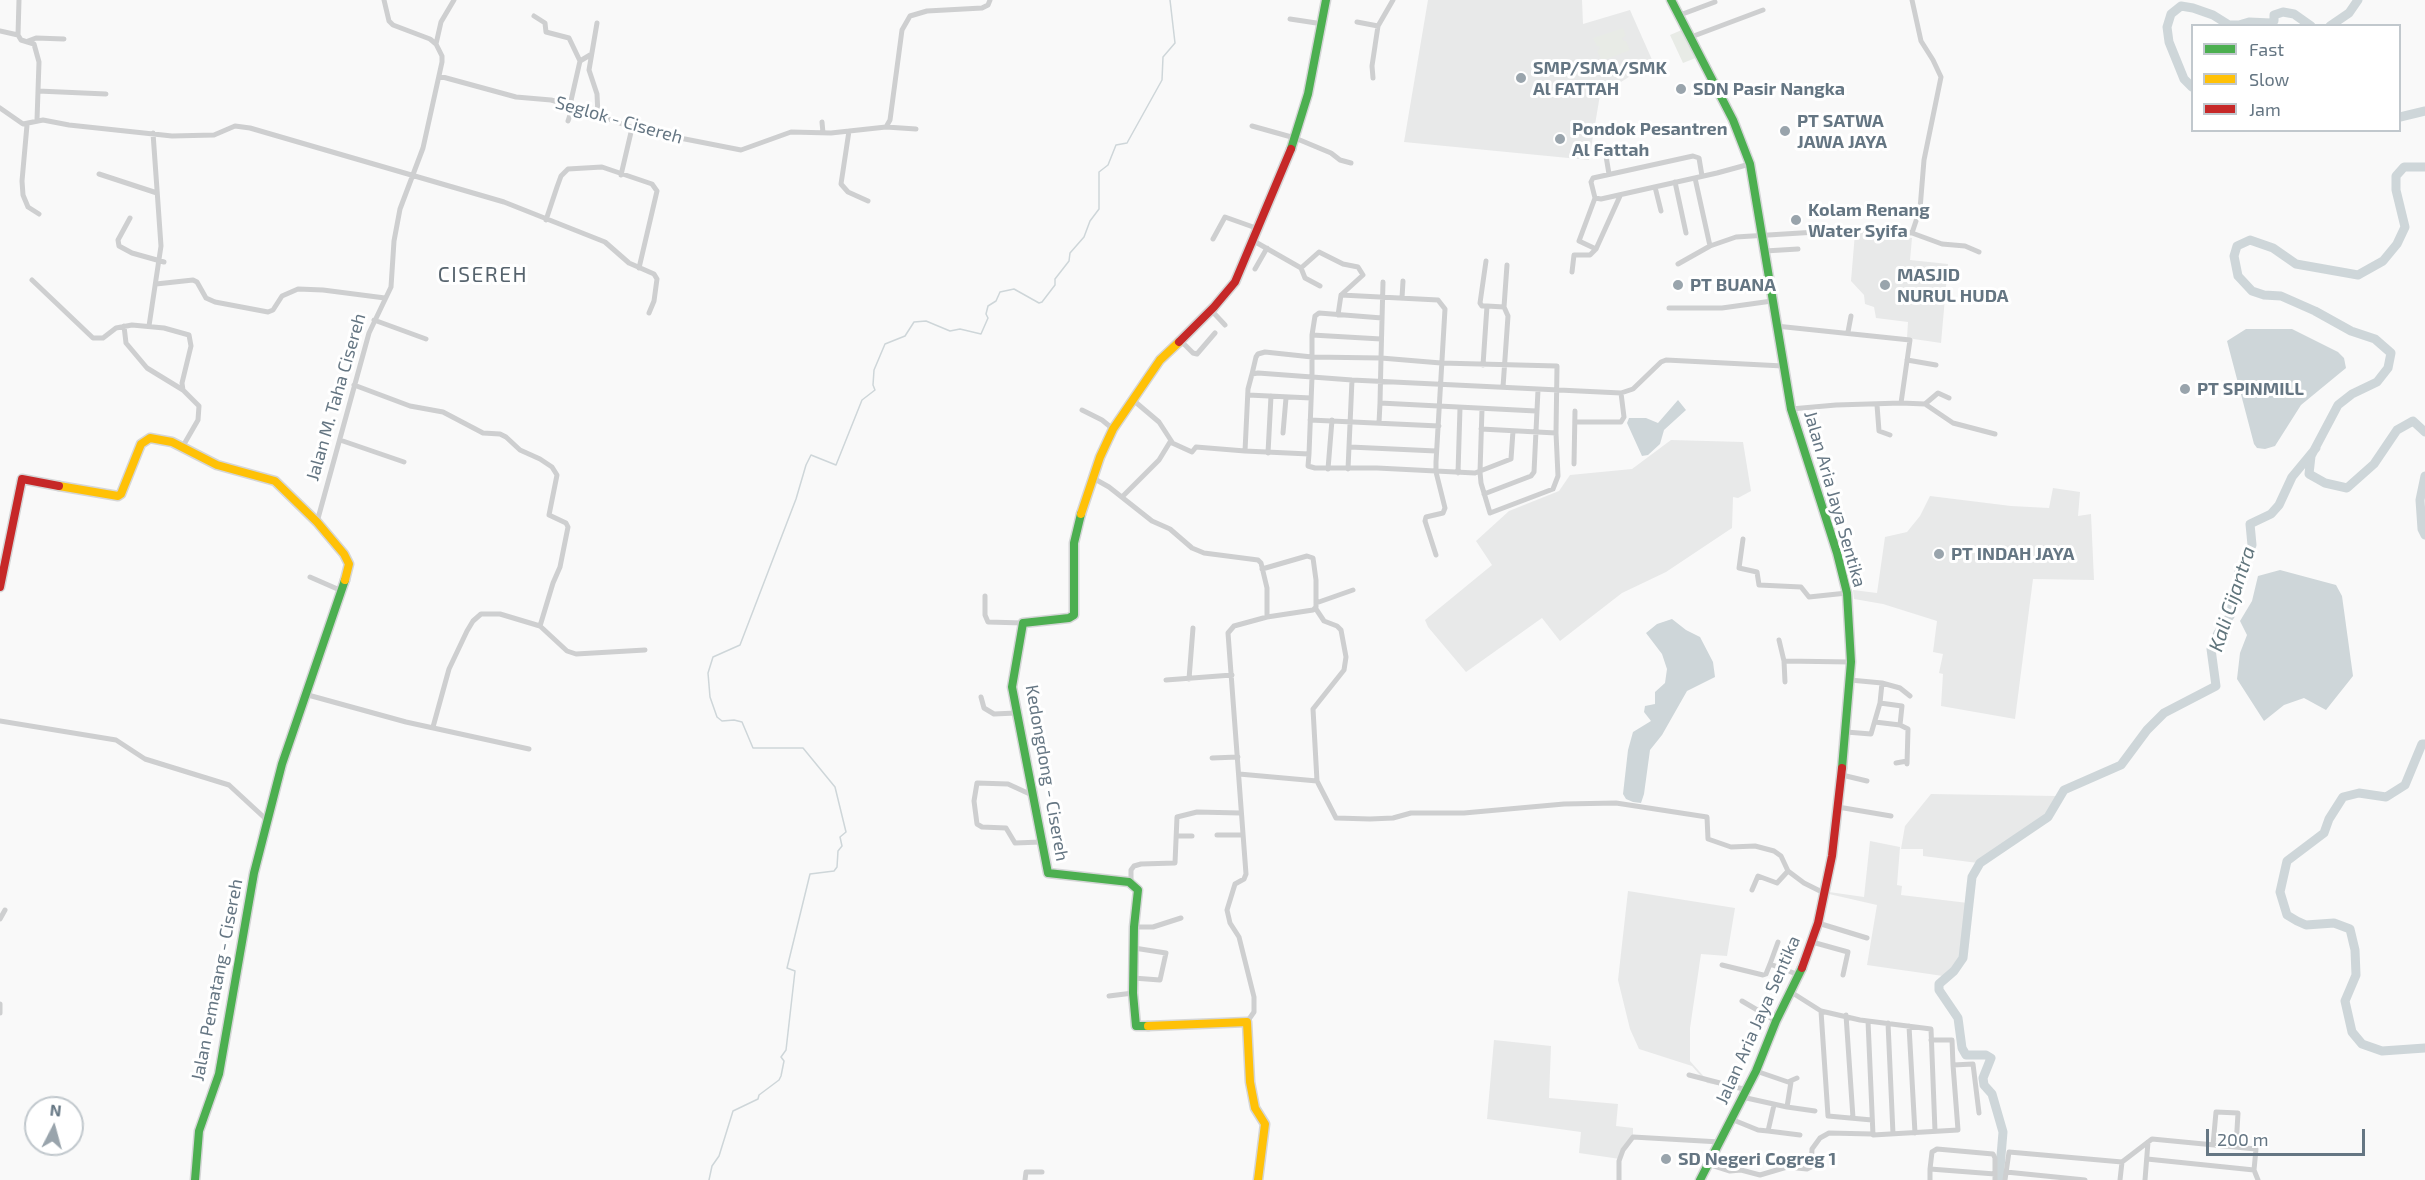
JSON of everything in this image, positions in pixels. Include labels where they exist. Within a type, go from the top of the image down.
[{"type":"street","points":[[19,0],[18,35],[21,40],[34,45],[37,51],[37,120]]},
{"type":"street","points":[[384,0],[389,21],[393,25],[424,36],[436,44],[441,22],[454,0]]},
{"type":"street","points":[[886,127],[890,120],[902,30],[910,16],[927,11],[982,8],[988,5],[990,0]]},
{"type":"street","points":[[985,596],[985,615],[988,622],[1023,623],[1069,618],[1074,615],[1074,543],[1081,508],[1113,429],[1160,360],[1211,310],[1234,282],[1295,138],[1308,94],[1326,0]]},
{"type":"street","points":[[1373,78],[1372,64],[1378,26],[1393,0]]},
{"type":"street","name":"Jalan Aria Jaya Sentika","points":[[1671,0],[1733,120],[1750,164],[1791,409],[1837,553],[1846,593],[1851,662],[1842,775],[1832,856],[1818,923],[1799,975],[1776,1021],[1756,1071],[1700,1180]]},
{"type":"street","points":[[1912,0],[1921,41],[1934,60],[1941,78],[1924,160],[1920,209],[1912,233]]},
{"type":"street","points":[[1680,15],[1715,2]]},
{"type":"street","points":[[1691,37],[1763,10]]},
{"type":"street","points":[[534,16],[545,23],[546,32],[569,38],[580,60],[568,121]]},
{"type":"street","points":[[1290,19],[1323,24]]},
{"type":"street","points":[[1357,22],[1378,26]]},
{"type":"street","points":[[597,23],[589,70],[597,94],[598,115]]},
{"type":"street","points":[[0,31],[18,35]]},
{"type":"street","points":[[26,41],[36,38],[64,39]]},
{"type":"street","name":"Jalan M. Taha Cisereh","points":[[317,522],[374,320],[391,283],[394,241],[400,208],[423,148],[439,76],[442,56],[436,44]]},
{"type":"street","points":[[580,60],[590,55]]},
{"type":"street","name":"Seglok - Cisereh","points":[[439,76],[516,97],[551,100],[632,128],[737,150],[782,133],[823,134],[886,127],[916,129]]},
{"type":"street","points":[[38,91],[106,94]]},
{"type":"street","points":[[0,108],[17,121],[27,124],[37,120],[104,130],[172,136],[206,136],[214,135],[229,127],[250,128],[504,202],[546,220],[574,228],[604,242],[629,263],[650,271],[657,279],[649,313]]},
{"type":"street","points":[[822,122],[823,134]]},
{"type":"street","points":[[27,124],[23,195],[28,207],[39,214]]},
{"type":"street","points":[[1252,126],[1295,138],[1351,163]]},
{"type":"street","points":[[621,175],[632,128]]},
{"type":"street","points":[[849,132],[841,184],[848,192],[868,201]]},
{"type":"street","points":[[149,326],[161,261],[153,133]]},
{"type":"street","points":[[1605,150],[1608,174]]},
{"type":"street","points":[[1596,249],[1579,240],[1595,198],[1592,180],[1608,174],[1693,156],[1698,158],[1710,246]]},
{"type":"street","points":[[1595,198],[1620,196],[1750,164]]},
{"type":"street","points":[[546,220],[561,176],[568,169],[602,167],[652,184],[657,191],[639,268]]},
{"type":"street","points":[[99,174],[157,193]]},
{"type":"street","points":[[1675,182],[1686,233]]},
{"type":"street","points":[[1655,188],[1661,211]]},
{"type":"street","points":[[1572,272],[1574,255],[1592,254],[1596,249],[1620,196]]},
{"type":"street","points":[[1213,239],[1225,217],[1256,228]]},
{"type":"street","points":[[130,218],[117,243],[132,253],[161,261]]},
{"type":"street","points":[[1678,264],[1710,246],[1736,237],[1865,229],[1912,233],[1942,243],[1965,246],[1979,252]]},
{"type":"street","points":[[1252,240],[1301,268],[1305,278],[1320,286]]},
{"type":"street","points":[[1255,269],[1267,248]]},
{"type":"street","points":[[1765,251],[1798,249]]},
{"type":"street","points":[[1301,268],[1319,252],[1342,264],[1358,267],[1363,275],[1341,295],[1338,315]]},
{"type":"street","points":[[1486,261],[1480,303],[1487,306],[1504,307]]},
{"type":"street","points":[[1503,387],[1508,316],[1504,307],[1507,265]]},
{"type":"street","points":[[32,280],[93,338],[103,338],[124,326],[149,326],[175,331],[190,338],[191,346],[182,383],[183,390]]},
{"type":"street","points":[[156,284],[193,280],[197,282],[206,298],[215,302],[268,312],[273,310],[282,296],[298,289],[385,298]]},
{"type":"street","points":[[1402,298],[1403,281]]},
{"type":"street","points":[[1379,423],[1383,282]]},
{"type":"street","points":[[1341,295],[1438,300],[1445,309],[1436,451],[1436,472],[1444,510],[1443,513],[1426,517],[1425,522],[1436,555]]},
{"type":"street","points":[[1669,308],[1722,308],[1772,301]]},
{"type":"street","points":[[1483,365],[1487,306]]},
{"type":"street","points":[[1211,310],[1225,325]]},
{"type":"street","points":[[1382,318],[1319,313],[1315,316],[1312,335],[1310,467],[1480,472],[1511,459],[1513,431]]},
{"type":"street","points":[[1848,332],[1851,316]]},
{"type":"street","points":[[374,320],[426,339]]},
{"type":"street","points":[[124,326],[126,343],[147,368],[183,390],[201,409],[198,420],[183,446]]},
{"type":"street","points":[[1776,326],[1911,340],[1900,403]]},
{"type":"street","points":[[1180,340],[1197,354],[1215,333]]},
{"type":"street","points":[[1312,335],[1382,339]]},
{"type":"street","points":[[1245,451],[1248,395],[1256,357],[1261,353],[1483,365],[1557,366],[1558,476],[1553,489],[1492,513],[1489,512],[1480,472],[1482,409]]},
{"type":"street","points":[[1252,374],[1622,393],[1633,389],[1660,362],[1666,360],[1783,366]]},
{"type":"street","points":[[1907,360],[1936,365]]},
{"type":"street","points":[[1348,469],[1352,380]]},
{"type":"street","points":[[354,385],[424,410],[443,412],[483,433],[500,434],[507,437],[520,450],[552,467],[556,475],[549,516],[566,523],[567,527],[560,567],[552,583],[540,626]]},
{"type":"street","points":[[1484,494],[1533,474],[1538,390]]},
{"type":"street","points":[[1575,422],[1621,422],[1624,417],[1622,393]]},
{"type":"street","points":[[1925,404],[1938,393],[1949,398]]},
{"type":"street","points":[[1248,395],[1311,398]]},
{"type":"street","points":[[1268,453],[1271,396]]},
{"type":"street","points":[[1283,432],[1286,398]]},
{"type":"street","points":[[1133,400],[1159,422],[1172,442],[1192,452],[1196,447],[1309,454]]},
{"type":"street","points":[[1380,403],[1536,411]]},
{"type":"street","points":[[1791,409],[1836,405],[1925,404],[1953,423],[1995,434]]},
{"type":"street","points":[[1877,405],[1879,431],[1890,435]]},
{"type":"street","points":[[1458,472],[1460,408]]},
{"type":"street","points":[[1082,410],[1102,420],[1113,429]]},
{"type":"street","points":[[1574,464],[1575,411]]},
{"type":"street","points":[[1310,420],[1439,426]]},
{"type":"street","points":[[1328,469],[1332,420]]},
{"type":"street","points":[[1481,429],[1556,433]]},
{"type":"street","points":[[0,587],[22,479],[118,496],[121,494],[129,469],[145,440],[157,438],[183,446],[217,465],[275,481],[317,522],[344,554],[349,564],[308,695],[284,757],[268,821],[229,785],[145,759],[116,740],[0,721]]},
{"type":"street","points":[[340,440],[404,462]]},
{"type":"street","points":[[1122,497],[1159,460],[1172,442]]},
{"type":"street","points":[[1350,447],[1436,451]]},
{"type":"street","points":[[1094,478],[1152,521],[1170,529],[1191,548],[1204,553],[1258,560],[1267,588],[1267,617]]},
{"type":"street","points":[[1743,539],[1739,553],[1739,568],[1757,572],[1759,585],[1801,587],[1809,597],[1846,593]]},
{"type":"street","points":[[1262,569],[1309,556],[1312,558],[1315,566],[1316,606],[1324,621],[1341,630],[1346,657],[1344,670],[1313,706],[1317,781],[1336,818],[1344,820],[1394,818],[1411,813],[1464,813],[1584,803],[1616,803],[1706,817],[1708,839],[1731,847],[1755,846],[1774,851],[1781,856],[1788,871],[1803,883],[1824,893]]},
{"type":"street","points":[[310,577],[342,591]]},
{"type":"street","points":[[1258,1180],[1264,1125],[1256,1108],[1251,1082],[1247,1022],[1254,1012],[1254,997],[1239,937],[1230,923],[1227,910],[1235,884],[1244,879],[1246,874],[1229,630],[1234,626],[1316,606],[1353,590]]},
{"type":"street","points":[[433,728],[449,669],[467,631],[481,614],[500,614],[540,626],[567,651],[576,654],[645,650]]},
{"type":"street","name":"Kedongdong - Cisereh","points":[[1023,623],[1012,687],[1047,871],[1051,874],[1131,882]]},
{"type":"street","points":[[1189,679],[1193,628]]},
{"type":"street","points":[[1779,640],[1784,661],[1785,682]]},
{"type":"street","points":[[1784,661],[1851,662]]},
{"type":"street","points":[[1166,680],[1232,675]]},
{"type":"street","points":[[1850,680],[1882,683],[1900,688],[1910,696]]},
{"type":"street","points":[[1846,732],[1870,735],[1880,703],[1882,683]]},
{"type":"street","points":[[308,695],[366,712],[529,749]]},
{"type":"street","points":[[981,697],[984,708],[994,714],[1016,713]]},
{"type":"street","points":[[1880,703],[1902,706],[1900,725]]},
{"type":"street","points":[[1875,722],[1900,725],[1908,729],[1907,763],[1896,763]]},
{"type":"street","points":[[1212,758],[1238,757]]},
{"type":"street","points":[[1239,774],[1317,781]]},
{"type":"street","points":[[1842,775],[1867,781]]},
{"type":"street","points":[[1032,795],[1008,784],[977,783],[974,801],[977,824],[982,827],[1006,828],[1015,843],[1041,842]]},
{"type":"street","points":[[1838,807],[1891,816]]},
{"type":"street","points":[[1240,813],[1190,812],[1177,817],[1175,863],[1141,864],[1131,870],[1131,882],[1138,890],[1134,927],[1133,993],[1138,1027],[1247,1022]]},
{"type":"street","name":"Jalan Pematang - Cisereh","points":[[195,1180],[199,1131],[219,1074],[254,873],[268,821]]},
{"type":"street","points":[[1217,835],[1242,835]]},
{"type":"street","points":[[1177,836],[1192,836]]},
{"type":"street","points":[[1752,890],[1758,876],[1778,883],[1788,871]]},
{"type":"street","points":[[0,919],[5,910]]},
{"type":"street","points":[[1134,927],[1153,927],[1181,918]]},
{"type":"street","points":[[1818,923],[1867,938]]},
{"type":"street","points":[[1722,965],[1766,974],[1778,942]]},
{"type":"street","points":[[1812,942],[1848,952],[1844,975]]},
{"type":"street","points":[[1133,978],[1160,980],[1166,953],[1134,948]]},
{"type":"street","points":[[1770,964],[1799,975]]},
{"type":"street","points":[[1791,992],[1821,1011],[1868,1021],[1930,1028],[1935,1131]]},
{"type":"street","points":[[1109,996],[1133,993]]},
{"type":"street","points":[[1742,1001],[1776,1021]]},
{"type":"street","points":[[0,1004],[0,1013]]},
{"type":"street","points":[[1821,1011],[1827,1115],[1872,1120]]},
{"type":"street","points":[[1846,1015],[1853,1118]]},
{"type":"street","points":[[1868,1021],[1872,1134]]},
{"type":"street","points":[[1888,1023],[1893,1134]]},
{"type":"street","points":[[1909,1026],[1915,1132]]},
{"type":"street","points":[[1708,1164],[1730,1171],[1741,1170],[1760,1175],[1787,1167],[1809,1168],[1814,1145],[1829,1133],[1893,1134],[1958,1131],[1952,1040],[1931,1040]]},
{"type":"street","points":[[1953,1065],[1973,1064],[1978,1113]]},
{"type":"street","points":[[1756,1071],[1791,1082]]},
{"type":"street","points":[[1689,1075],[1774,1105],[1815,1111]]},
{"type":"street","points":[[1787,1107],[1791,1082],[1797,1078]]},
{"type":"street","points":[[1768,1131],[1774,1105]]},
{"type":"street","points":[[2213,1145],[2218,1111],[2239,1114],[2236,1147]]},
{"type":"street","points":[[1731,1119],[1758,1130],[1800,1135]]},
{"type":"street","points":[[1619,1180],[1619,1161],[1623,1150],[1633,1137],[1720,1142]]},
{"type":"street","points":[[2005,1180],[2009,1152],[2122,1161],[2152,1139],[2256,1149],[2254,1170],[2258,1180]]},
{"type":"street","points":[[2145,1180],[2148,1142]]},
{"type":"street","points":[[1930,1169],[1995,1177],[1995,1158],[1993,1154],[1933,1149],[1931,1154],[1930,1169],[1930,1180]]},
{"type":"street","points":[[2147,1159],[2254,1170]]},
{"type":"street","points":[[2120,1180],[2122,1161]]},
{"type":"street","points":[[1025,1180],[1026,1172],[1042,1172]]},
{"type":"street","points":[[1769,1180],[1770,1172]]},
{"type":"street","points":[[2006,1172],[2085,1180]]},
{"type":"shaded area","name":"SMP/SMA/SMK Al FATTAH","points":[[1428,0],[1582,0],[1583,24],[1630,10],[1653,62],[1600,95],[1589,160],[1404,142]]},
{"type":"shaded area","points":[[1623,28],[1626,36],[1622,38],[1630,50],[1602,61],[1597,51],[1600,49],[1599,46],[1593,38]]},
{"type":"shaded area","points":[[1684,29],[1698,57],[1683,63],[1670,35]]},
{"type":"shaded area","points":[[1865,232],[1912,238],[1910,260],[1948,264],[1941,343],[1907,338],[1908,322],[1876,318],[1874,307],[1865,304],[1864,295],[1851,281],[1855,233]]},
{"type":"shaded area","points":[[2246,329],[2292,329],[2338,352],[2344,358],[2346,368],[2301,405],[2275,446],[2265,449],[2257,448],[2254,444],[2227,341]]},
{"type":"shaded area","points":[[1678,400],[1686,410],[1664,430],[1660,444],[1648,455],[1642,456],[1627,423],[1629,418],[1646,418],[1658,423]]},
{"type":"shaded area","points":[[1671,440],[1743,442],[1751,491],[1738,498],[1733,497],[1732,528],[1666,572],[1622,593],[1560,641],[1542,618],[1466,672],[1428,627],[1425,620],[1492,565],[1476,541],[1509,511],[1559,491],[1570,475],[1632,469]]},
{"type":"shaded area","points":[[2053,488],[2080,492],[2078,516],[2091,514],[2094,580],[2033,579],[2015,719],[1941,706],[1943,674],[1939,673],[1943,654],[1933,652],[1937,621],[1883,604],[1854,599],[1853,590],[1877,593],[1885,537],[1907,532],[1920,516],[1930,496],[2011,506],[2049,508]]},
{"type":"shaded area","points":[[2280,570],[2336,585],[2342,596],[2353,676],[2326,710],[2304,698],[2284,705],[2264,721],[2237,679],[2240,653],[2247,635],[2240,621],[2252,601],[2258,576]]},
{"type":"shaded area","points":[[1672,619],[1700,637],[1713,662],[1715,677],[1687,691],[1662,735],[1650,750],[1641,803],[1633,802],[1626,799],[1623,794],[1628,750],[1633,732],[1651,721],[1644,712],[1645,706],[1655,704],[1655,692],[1665,683],[1667,669],[1662,654],[1646,633],[1657,624]]},
{"type":"shaded area","points":[[1931,794],[2056,796],[2054,804],[2046,815],[1978,863],[1923,856],[1923,849],[1901,849],[1905,826]]},
{"type":"shaded area","points":[[1870,841],[1900,847],[1897,885],[1902,886],[1901,895],[1968,903],[1963,958],[1950,974],[1943,976],[1867,965],[1877,905],[1829,894],[1829,892],[1864,897]]},
{"type":"shaded area","points":[[1628,891],[1735,908],[1727,956],[1701,954],[1690,1028],[1690,1061],[1707,1080],[1749,1091],[1707,1083],[1692,1066],[1639,1049],[1630,1029],[1618,980]]},
{"type":"shaded area","points":[[1494,1040],[1551,1046],[1549,1098],[1618,1104],[1616,1126],[1633,1128],[1633,1137],[1620,1159],[1579,1153],[1581,1132],[1487,1119]]},
{"type":"waterway","points":[[709,1180],[733,1111],[758,1099],[759,1095],[781,1076],[784,1061],[781,1057],[786,1050],[795,971],[787,968],[810,874],[834,871],[837,867],[838,851],[842,846],[840,837],[846,832],[835,787],[803,748],[753,748],[742,722],[722,721],[717,717],[710,697],[708,673],[713,657],[740,645],[796,499],[806,465],[811,455],[836,465],[862,400],[875,390],[874,370],[885,344],[905,336],[914,322],[926,321],[950,331],[960,329],[981,334],[988,318],[986,314],[988,306],[996,301],[1000,292],[1014,289],[1039,303],[1055,285],[1055,279],[1069,261],[1070,253],[1084,237],[1090,221],[1099,209],[1099,172],[1108,165],[1116,145],[1127,143],[1162,80],[1163,57],[1175,43],[1170,0]]},
{"type":"waterway","points":[[2333,24],[2349,13],[2358,0]]},
{"type":"waterway","points":[[2191,86],[2184,79],[2169,42],[2167,27],[2171,14],[2181,6],[2193,8],[2213,15],[2227,24]]},
{"type":"waterway","points":[[2242,24],[2271,23],[2274,21],[2274,15],[2283,12],[2294,14],[2308,24]]},
{"type":"waterway","points":[[2401,117],[2425,111]]},
{"type":"waterway","points":[[2425,167],[2404,167],[2396,176],[2396,190],[2405,227],[2397,244],[2383,261],[2358,275],[2296,264],[2273,248],[2250,240],[2237,246],[2234,256],[2238,276],[2252,291],[2264,295],[2281,296],[2315,311],[2351,331],[2375,339],[2391,353],[2388,368],[2377,382],[2352,394],[2338,405],[2311,456],[2309,474],[2325,483],[2347,488],[2374,464],[2397,430],[2413,421],[2425,432]]},
{"type":"waterway","name":"Kali Cijantra","points":[[1999,1180],[2003,1132],[1992,1094],[1984,1085],[1983,1078],[1991,1058],[1986,1055],[1966,1055],[1962,1048],[1958,1018],[1939,990],[1939,984],[1954,971],[1963,958],[1972,877],[1980,863],[2048,817],[2064,790],[2121,765],[2147,730],[2164,713],[2216,686],[2211,649],[2218,633],[2230,616],[2239,572],[2252,545],[2250,524],[2271,514],[2279,505],[2292,477],[2316,448]]},
{"type":"waterway","points":[[2425,476],[2420,500],[2422,529],[2425,535]]},
{"type":"waterway","points":[[2425,744],[2422,744],[2405,785],[2386,797],[2359,793],[2343,797],[2329,819],[2324,833],[2287,861],[2280,892],[2287,915],[2297,921],[2306,925],[2334,923],[2350,929],[2355,950],[2356,975],[2345,1001],[2352,1032],[2362,1044],[2382,1051],[2425,1048]]},
{"type":"traffic: fast","points":[[1291,149],[1308,94],[1326,0]]},
{"type":"traffic: fast","points":[[1671,0],[1733,120],[1750,164],[1791,409],[1837,553],[1847,593],[1851,662],[1842,768]]},
{"type":"traffic: fast","points":[[1081,514],[1074,543],[1074,615],[1069,618],[1023,623],[1012,687],[1048,873],[1129,882],[1138,890],[1134,927],[1133,993],[1136,1026],[1148,1026]]},
{"type":"traffic: fast","points":[[195,1180],[199,1131],[219,1074],[254,873],[282,764],[345,580]]},
{"type":"traffic: fast","points":[[1700,1180],[1756,1071],[1776,1021],[1802,968]]},
{"type":"traffic: slow","points":[[1081,514],[1100,457],[1113,429],[1160,360],[1179,342]]},
{"type":"traffic: slow","points":[[59,486],[118,496],[121,494],[141,444],[150,438],[172,442],[217,465],[275,481],[317,522],[344,554],[349,564],[345,580]]},
{"type":"traffic: slow","points":[[1148,1026],[1247,1022],[1250,1082],[1255,1108],[1265,1124],[1258,1180]]},
{"type":"traffic: jam","points":[[1179,342],[1235,282],[1291,149]]},
{"type":"traffic: jam","points":[[0,587],[22,479],[59,486]]},
{"type":"traffic: jam","points":[[1802,968],[1818,923],[1832,856],[1842,768]]},
{"type":"place","name":"SMP/SMA/SMK Al FATTAH","points":[[1521,78]]},
{"type":"place","name":"SDN Pasir Nangka","points":[[1681,89]]},
{"type":"place","name":"PT SATWA JAWA JAYA","points":[[1785,131]]},
{"type":"place","name":"Pondok Pesantren Al Fattah","points":[[1560,139]]},
{"type":"place","name":"Kolam Renang Water Syifa","points":[[1796,220]]},
{"type":"place","name":"PT BUANA","points":[[1678,285]]},
{"type":"place","name":"MASJID NURUL HUDA","points":[[1885,285]]},
{"type":"place","name":"PT SPINMILL","points":[[2185,389]]},
{"type":"place","name":"PT INDAH JAYA","points":[[1939,554]]},
{"type":"place","name":"SD Negeri Cogreg 1","points":[[1666,1159]]},
{"type":"district","name":"CISEREH","points":[[483,275]]}]
